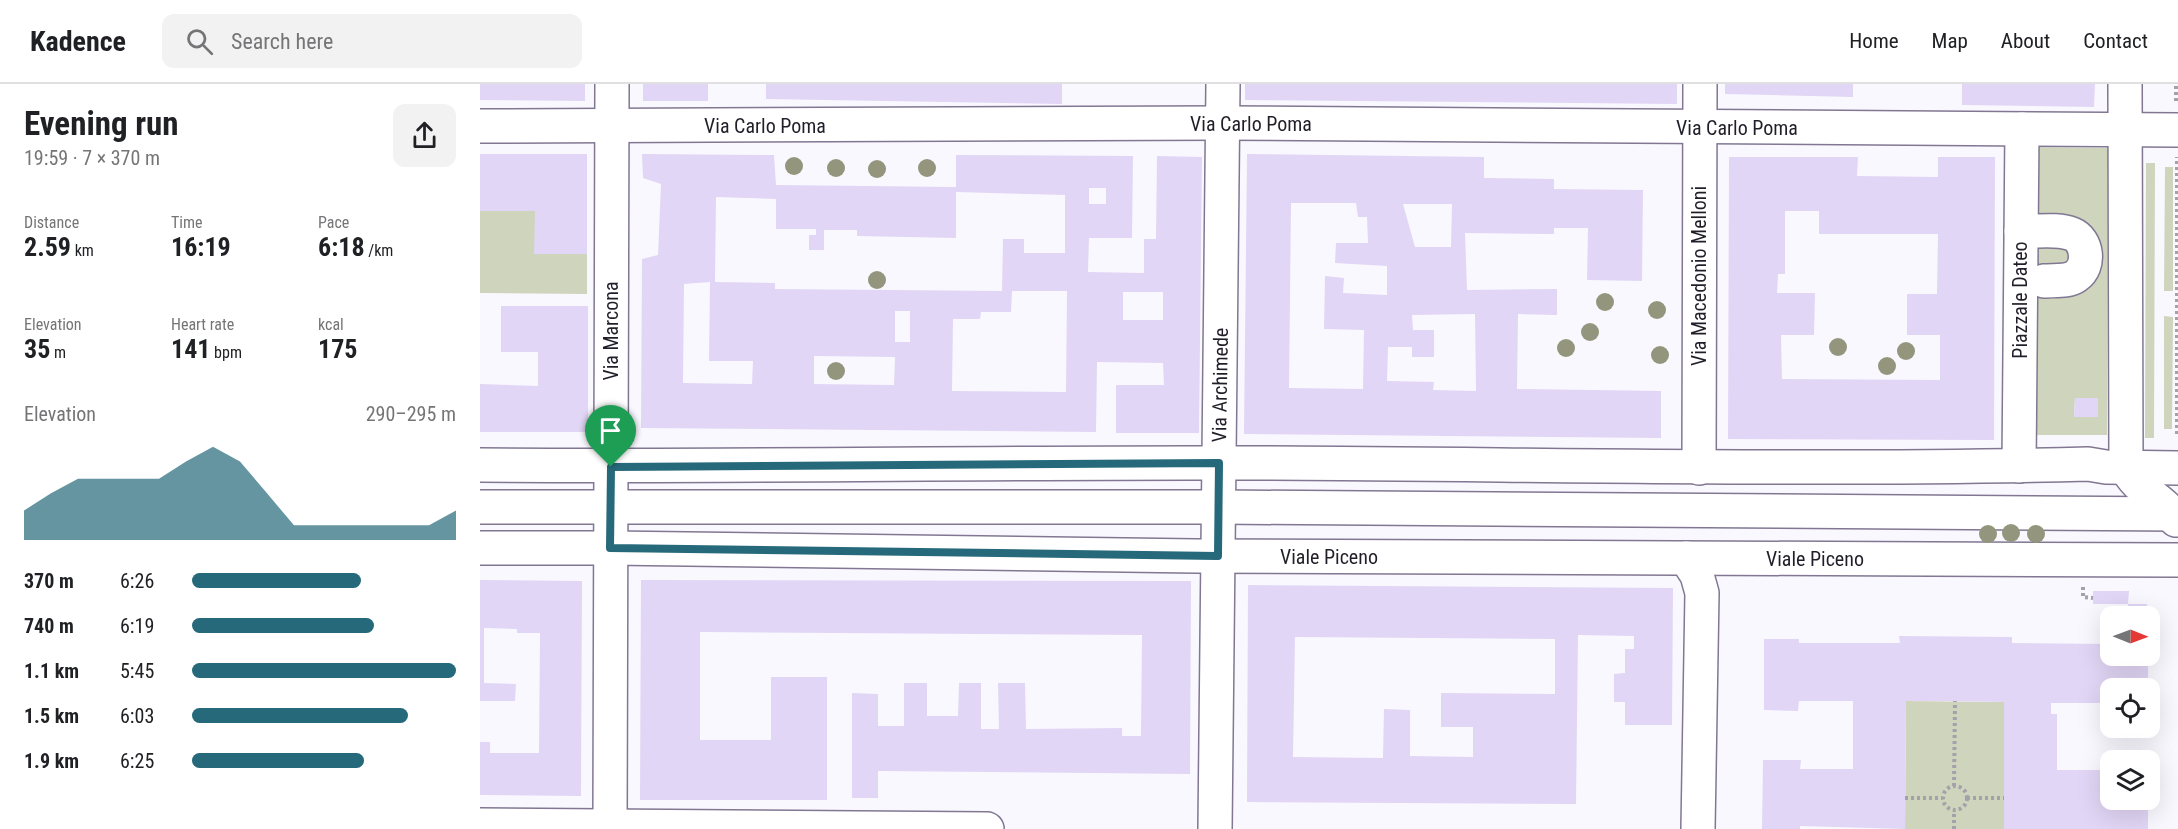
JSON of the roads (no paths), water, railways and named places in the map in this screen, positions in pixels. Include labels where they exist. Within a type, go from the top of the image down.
[{"type":"street","name":"Via Marcona","points":[[610,828],[612,84]]},
{"type":"street","name":"Via Archimede","points":[[1215,829],[1223,84]]},
{"type":"street","name":"Via Macedonio Melloni","points":[[1699,468],[1700,84]]},
{"type":"street","points":[[2125,84],[2126,467],[2132,479],[2142,489],[2177,513]]},
{"type":"street","name":"Via Carlo Poma","points":[[480,126],[1223,123],[2022,129]]},
{"type":"street","points":[[2022,129],[2178,130]]},
{"type":"street","name":"Piazzale Dateo","points":[[2019,466],[2022,129]]},
{"type":"street","points":[[2020,231],[2063,231],[2073,234],[2085,248],[2086,258],[2077,276],[2044,281]]},
{"type":"street","points":[[480,465],[611,467],[1219,463],[1699,468],[2088,464],[2178,468]]},
{"type":"street","points":[[480,507],[1219,507],[2177,513]]},
{"type":"street","name":"Viale Piceno","points":[[480,548],[1218,556],[2178,560]]},
{"type":"street","points":[[1686,558],[1696,575],[1702,593],[1698,829]]},
{"type":"street","points":[[480,825],[610,828],[987,829]]}]
